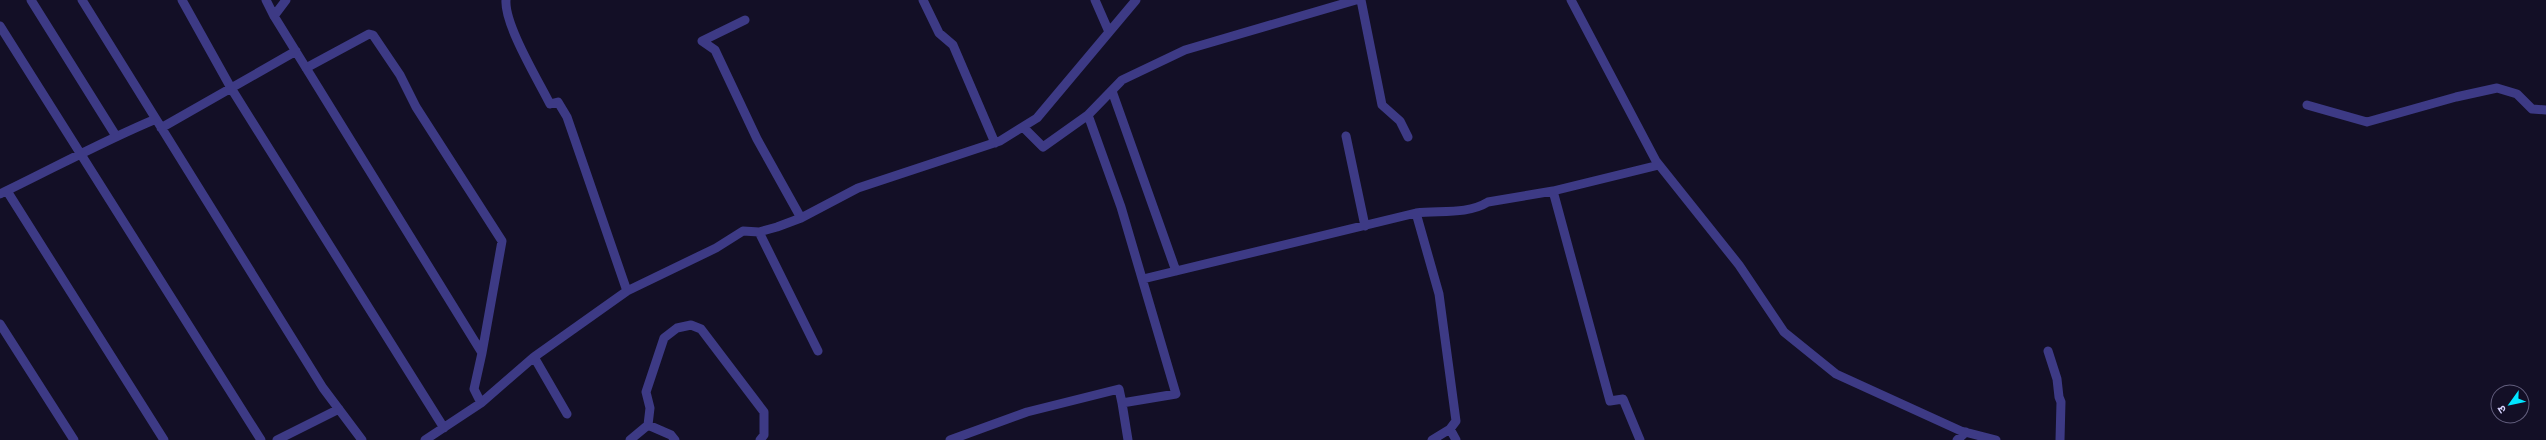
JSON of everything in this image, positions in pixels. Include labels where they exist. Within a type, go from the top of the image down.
[{"type":"street","points":[[31,0],[116,136]]},
{"type":"street","points":[[82,0],[323,388],[362,440]]},
{"type":"street","points":[[182,0],[231,88],[444,428]]},
{"type":"street","points":[[266,0],[274,16],[482,352]]},
{"type":"street","points":[[274,16],[286,0]]},
{"type":"street","points":[[506,0],[506,10],[512,26],[550,104],[558,102],[567,117],[626,291]]},
{"type":"street","points":[[923,0],[939,33],[954,45],[995,142]]},
{"type":"street","points":[[1095,0],[1109,32]]},
{"type":"street","points":[[425,440],[482,402],[534,356],[626,291],[716,248],[743,231],[759,232],[801,218],[858,188],[995,142],[1038,118],[1136,0]]},
{"type":"street","points":[[1023,127],[1043,146],[1088,115],[1122,80],[1185,50],[1356,0]]},
{"type":"street","points":[[1361,0],[1382,106],[1400,121],[1408,137]]},
{"type":"street","points":[[1571,0],[1659,165],[1738,265],[1784,332],[1836,374],[1966,432],[1996,440]]},
{"type":"street","points":[[744,20],[702,41],[715,50],[757,139],[801,218]]},
{"type":"street","points":[[0,26],[80,156],[261,440]]},
{"type":"street","points":[[306,68],[369,34],[373,35],[400,75],[416,107],[502,241],[474,389],[482,402]]},
{"type":"street","points":[[161,128],[296,51]]},
{"type":"street","points":[[2307,105],[2367,122],[2456,97],[2497,88],[2517,94],[2532,109],[2546,110]]},
{"type":"street","points":[[1112,91],[1176,271]]},
{"type":"street","points":[[1088,115],[1120,207],[1176,394],[1122,403]]},
{"type":"street","points":[[156,119],[116,136],[80,156],[3,192],[164,440]]},
{"type":"street","points":[[1346,136],[1365,226]]},
{"type":"street","points":[[1142,279],[1416,213],[1438,213],[1480,207],[1488,202],[1553,191],[1659,165]]},
{"type":"street","points":[[1553,191],[1610,401],[1623,399],[1640,440]]},
{"type":"street","points":[[1416,213],[1439,294],[1456,421],[1450,429],[1432,440]]},
{"type":"street","points":[[759,232],[818,351]]},
{"type":"street","points":[[0,324],[74,440]]},
{"type":"street","points":[[630,440],[648,425],[650,408],[646,392],[664,338],[677,328],[691,325],[701,329],[764,412],[764,435],[760,440]]},
{"type":"street","points":[[2048,351],[2057,379],[2061,402],[2060,440]]},
{"type":"street","points":[[534,356],[567,414]]},
{"type":"street","points":[[950,440],[1027,412],[1119,389],[1128,440]]},
{"type":"street","points":[[277,440],[339,409]]},
{"type":"street","points":[[648,425],[672,435],[675,440]]},
{"type":"street","points":[[1450,429],[1456,440]]},
{"type":"street","points":[[1958,440],[1966,432]]}]
